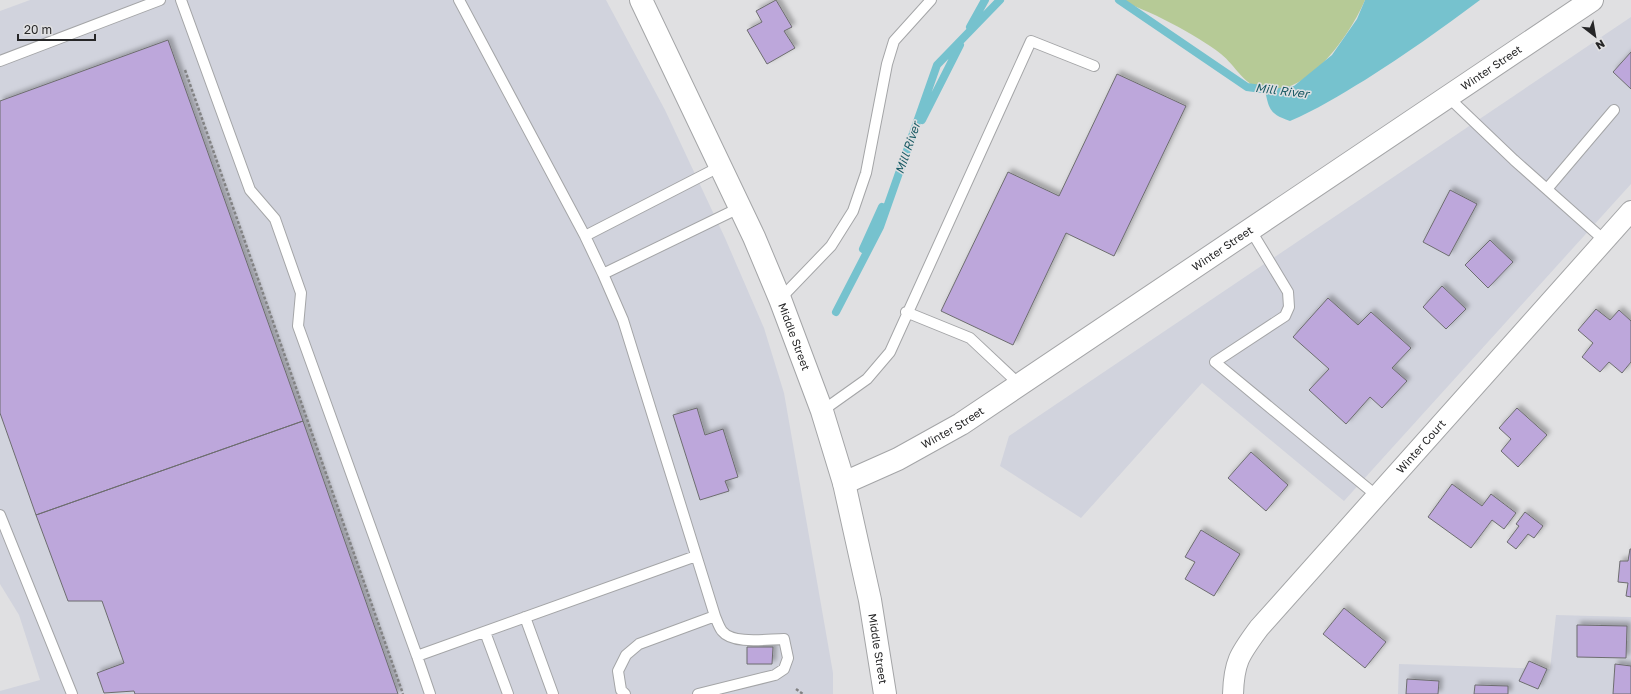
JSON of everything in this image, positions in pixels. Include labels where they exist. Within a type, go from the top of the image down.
[{"type":"main road","name":"Middle Street","points":[[641,0],[721,166],[780,300],[822,411],[844,483],[870,600],[885,694]]},
{"type":"main road","name":"Winter Street","points":[[844,483],[898,459],[960,424],[1592,0]]},
{"type":"street","name":"Winter Court","points":[[1233,694],[1234,673],[1241,654],[1259,628],[1631,211]]},
{"type":"lane","points":[[0,61],[160,0]]},
{"type":"lane","points":[[181,0],[250,190],[275,219],[301,293],[298,326],[430,694]]},
{"type":"lane","points":[[459,0],[585,236],[623,320],[715,616],[722,631],[730,637],[739,639],[784,639],[788,658],[784,669],[775,675],[698,694]]},
{"type":"lane","points":[[780,300],[831,246],[853,211],[866,173],[887,64],[894,41],[931,0]]},
{"type":"lane","points":[[822,411],[867,379],[890,352],[906,312],[1031,41],[1094,66]]},
{"type":"lane","points":[[1447,96],[1604,240]]},
{"type":"lane","points":[[1547,189],[1614,110]]},
{"type":"lane","points":[[585,236],[721,166]]},
{"type":"lane","points":[[603,274],[739,208]]},
{"type":"lane","points":[[1250,229],[1288,292],[1290,307],[1285,316],[1215,362],[1377,496]]},
{"type":"lane","points":[[906,312],[970,338],[1020,384]]},
{"type":"lane","points":[[0,515],[72,694]]},
{"type":"lane","points":[[417,656],[696,556]]},
{"type":"lane","points":[[625,694],[621,690],[618,671],[626,655],[639,644],[715,616]]},
{"type":"lane","points":[[525,617],[553,694]]},
{"type":"lane","points":[[485,632],[508,694]]},
{"type":"path","points":[[182,63],[403,694]]},
{"type":"path","points":[[796,689],[803,694]]},
{"type":"shaded area","points":[[30,0],[606,0],[665,110],[725,238],[764,328],[784,393],[833,673],[833,694],[0,694],[0,691],[40,680],[19,615],[0,584],[0,11]]},
{"type":"shaded area","points":[[1631,17],[1631,184],[1344,501],[1202,383],[1081,518],[1000,466],[1009,436]]},
{"type":"shaded area","points":[[1556,615],[1631,617],[1631,694],[1398,694],[1399,664],[1550,669]]},
{"type":"green space","points":[[1116,0],[1365,0],[1349,30],[1326,60],[1312,73],[1297,83],[1281,89],[1265,90],[1252,85],[1221,54],[1199,39],[1142,9]]},
{"type":"water","points":[[1365,0],[1480,0],[1394,61],[1319,107],[1290,121],[1274,113],[1269,107],[1265,90],[1294,86],[1332,55],[1357,19]]},
{"type":"building","points":[[776,0],[792,27],[784,31],[795,48],[767,64],[747,30],[762,22],[756,11]]},
{"type":"building","points":[[168,40],[303,421],[36,515],[0,413],[0,101]]},
{"type":"building","points":[[1631,52],[1631,89],[1613,72]]},
{"type":"building","points":[[1117,74],[1186,106],[1114,256],[1066,233],[1013,345],[941,311],[1008,172],[1059,196]]},
{"type":"building","points":[[1450,190],[1477,204],[1449,256],[1423,242]]},
{"type":"building","points":[[1490,240],[1513,262],[1488,288],[1465,265]]},
{"type":"building","points":[[1442,286],[1466,309],[1446,329],[1423,307]]},
{"type":"building","points":[[1328,298],[1358,325],[1371,312],[1411,348],[1392,368],[1407,381],[1382,408],[1370,397],[1346,424],[1309,390],[1329,369],[1293,337]]},
{"type":"building","points":[[1596,309],[1610,320],[1619,310],[1631,321],[1631,362],[1622,373],[1609,362],[1600,372],[1582,357],[1593,343],[1578,330]]},
{"type":"building","points":[[697,408],[705,435],[723,429],[738,477],[725,481],[729,491],[700,500],[673,415]]},
{"type":"building","points":[[1517,408],[1547,435],[1518,467],[1501,451],[1511,439],[1499,428]]},
{"type":"building","points":[[303,421],[398,694],[135,694],[134,691],[104,693],[97,673],[124,663],[102,601],[68,601],[36,515]]},
{"type":"building","points":[[1251,452],[1288,485],[1266,511],[1228,478]]},
{"type":"building","points":[[1452,484],[1482,506],[1491,494],[1516,513],[1504,529],[1492,520],[1471,548],[1428,517]]},
{"type":"building","points":[[1525,512],[1543,526],[1534,538],[1528,534],[1516,549],[1507,542],[1519,526],[1516,524]]},
{"type":"building","points":[[1201,530],[1240,554],[1214,596],[1185,579],[1195,562],[1185,557]]},
{"type":"building","points":[[1630,549],[1631,597],[1626,596],[1628,583],[1618,582],[1620,561],[1628,561]]},
{"type":"building","points":[[1344,608],[1386,642],[1365,668],[1323,634]]},
{"type":"building","points":[[1577,625],[1627,626],[1626,658],[1577,657]]},
{"type":"building","points":[[747,647],[773,647],[772,664],[747,664]]},
{"type":"building","points":[[1529,661],[1547,669],[1538,689],[1519,681]]},
{"type":"building","points":[[1615,664],[1631,666],[1631,694],[1613,694]]},
{"type":"building","points":[[1407,679],[1439,681],[1438,694],[1406,694]]},
{"type":"building","points":[[1475,685],[1508,686],[1508,694],[1474,694]]},
{"type":"waterway","points":[[970,27],[985,0]]},
{"type":"waterway","name":"Mill River","points":[[836,312],[880,227],[937,65],[1000,0]]},
{"type":"waterway","name":"Mill River","points":[[1119,0],[1247,87],[1275,91]]},
{"type":"waterway","points":[[922,120],[960,45]]},
{"type":"waterway","points":[[863,249],[882,207]]}]
